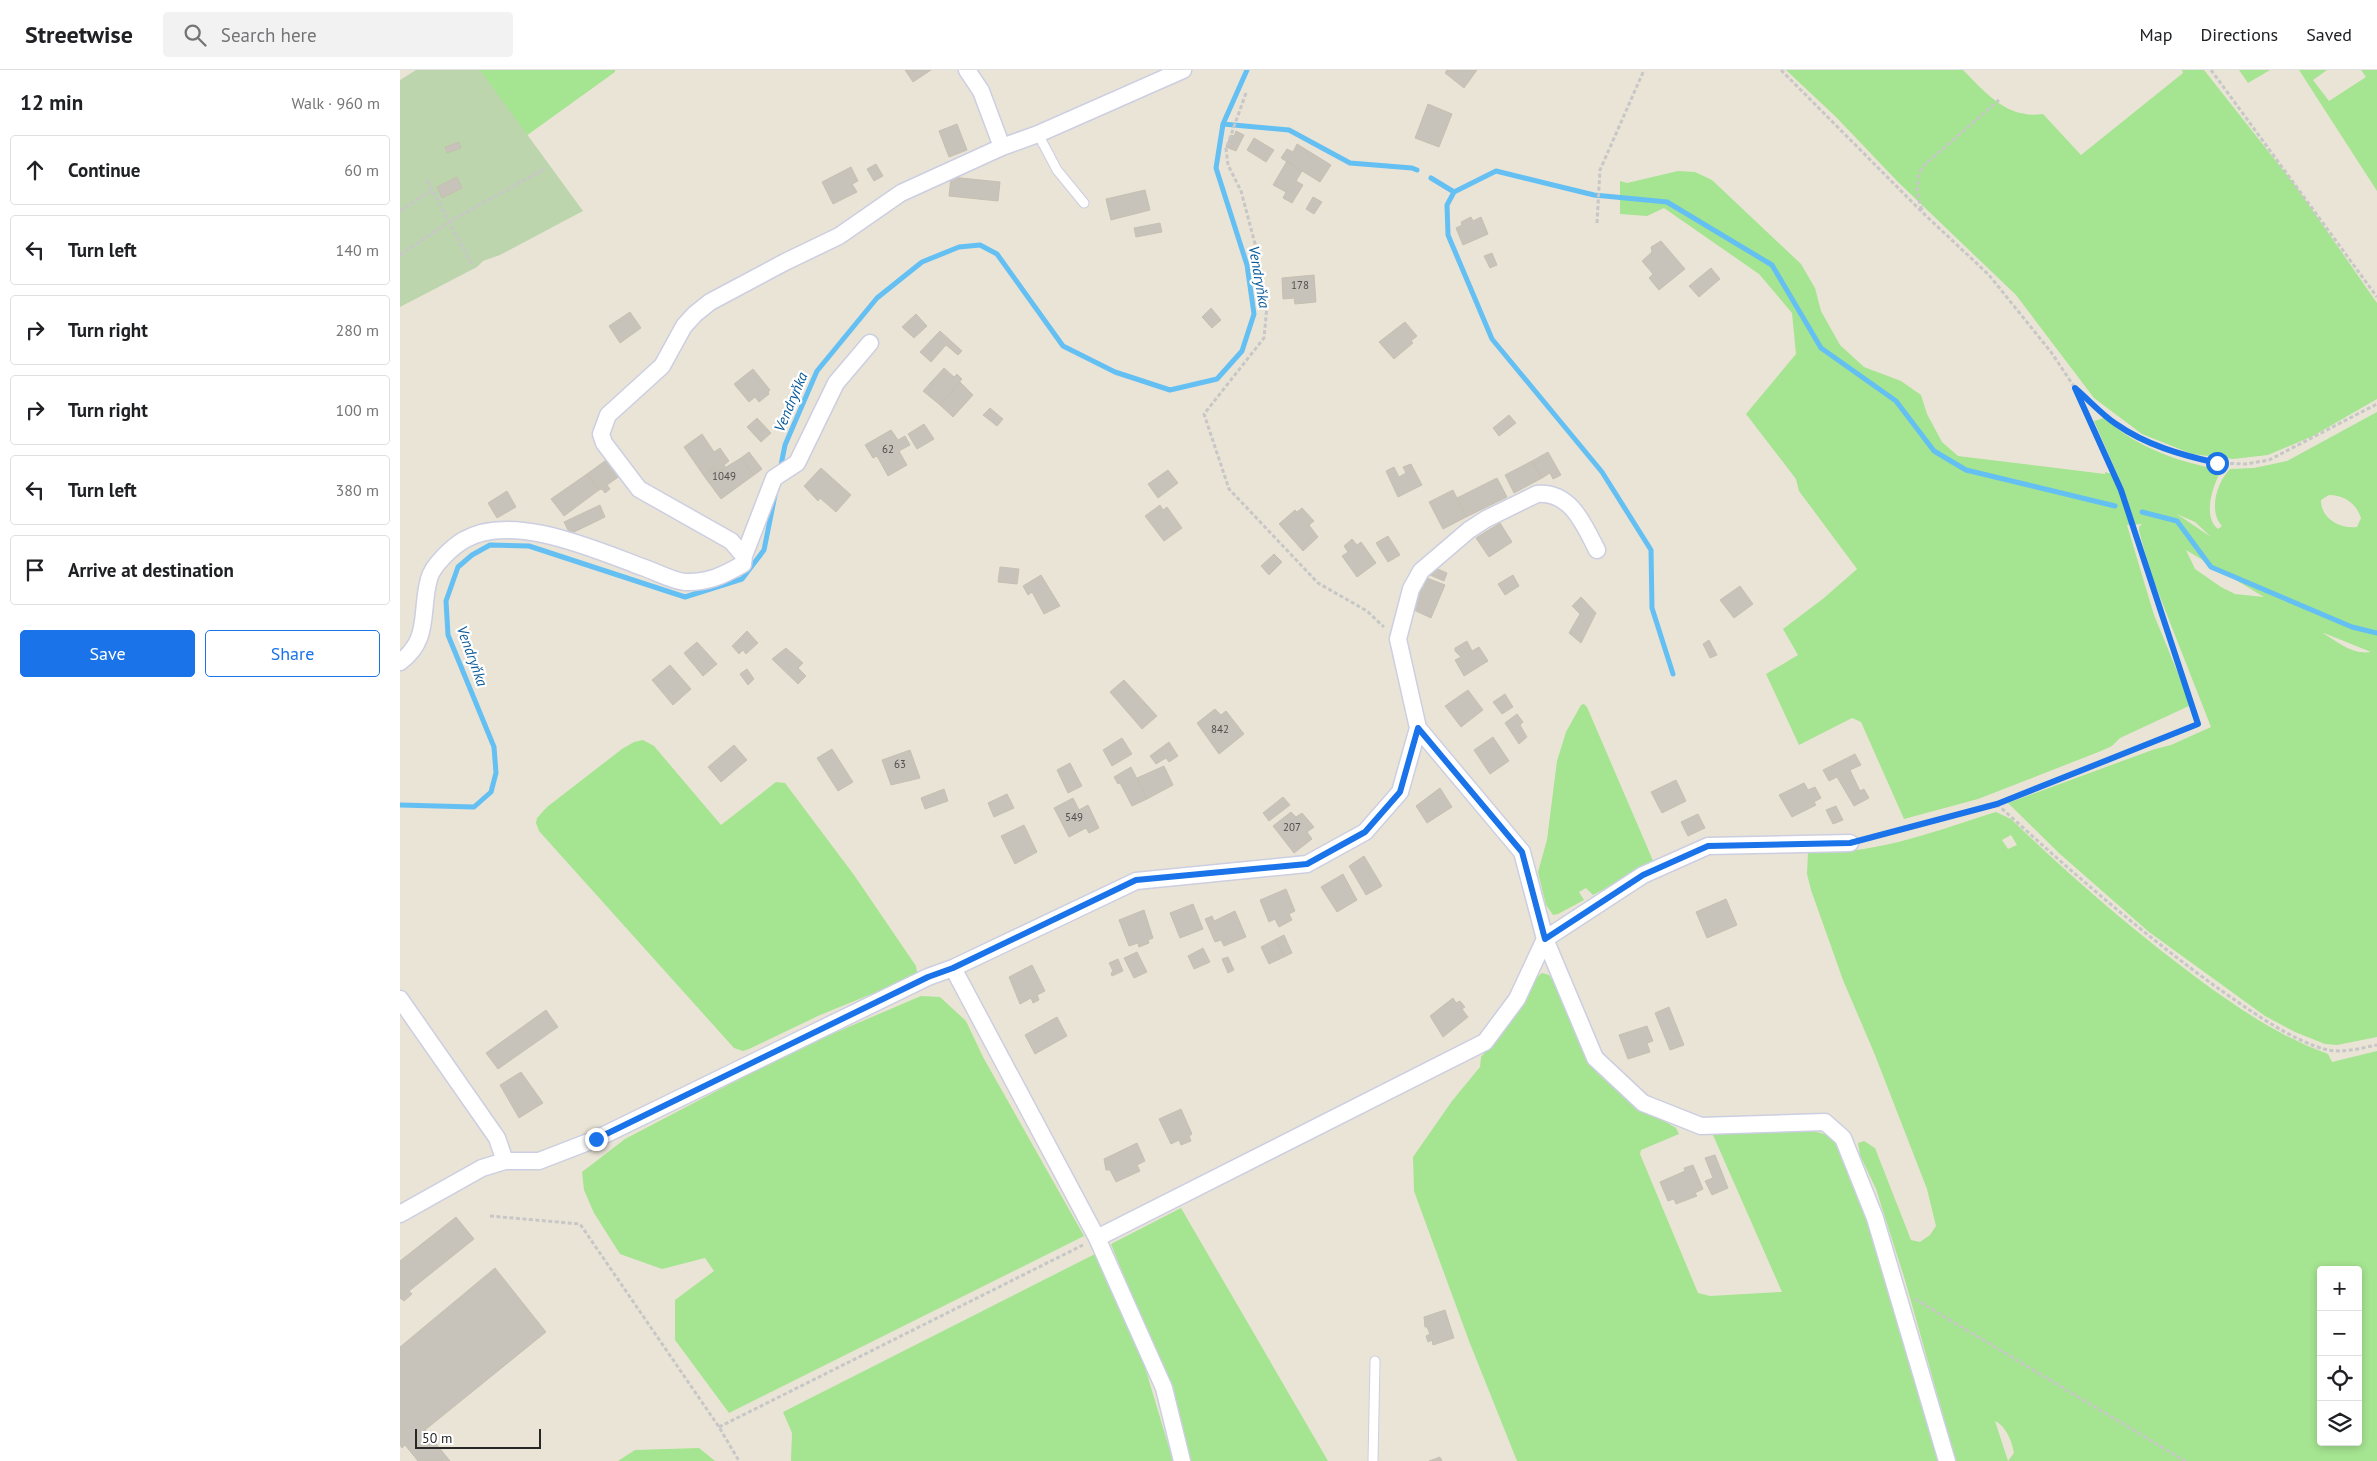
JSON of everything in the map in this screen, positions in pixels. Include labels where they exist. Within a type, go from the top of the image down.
[{"type":"street","points":[[967,70],[981,92],[1002,147]]},
{"type":"street","points":[[744,556],[731,541],[639,488],[604,444],[601,434],[608,414],[662,366],[684,326],[710,302],[784,262],[839,236],[901,193],[1002,147],[1038,134],[1183,70]]},
{"type":"street","points":[[400,662],[407,657],[419,640],[429,578],[446,554],[462,541],[479,533],[506,529],[530,530],[614,556],[683,582],[718,578],[742,564],[774,478],[797,463],[836,383],[870,343]]},
{"type":"street","points":[[1597,550],[1579,516],[1568,504],[1557,496],[1537,494],[1486,519],[1469,530],[1421,571],[1410,589],[1398,639],[1418,728],[1522,852],[1545,939],[1595,1058],[1642,1103],[1701,1126],[1825,1122],[1843,1138],[1875,1218],[1947,1461]]},
{"type":"street","points":[[400,1214],[482,1168],[505,1161],[539,1161],[596,1139],[928,977],[953,968],[1136,880],[1307,864],[1365,832],[1400,792],[1418,728]]},
{"type":"street","points":[[1097,1238],[1484,1042],[1517,999],[1545,939],[1643,875],[1708,846],[1850,843]]},
{"type":"street","points":[[953,968],[1097,1238],[1164,1388],[1182,1461]]},
{"type":"street","points":[[400,999],[497,1138],[505,1161]]},
{"type":"lane","points":[[1038,134],[1057,170],[1084,203]]},
{"type":"lane","points":[[1373,1461],[1375,1361]]},
{"type":"path","points":[[1597,223],[1600,170],[1644,70]]},
{"type":"path","points":[[1782,70],[1922,212],[1989,275],[2051,352],[2075,388],[2121,490],[2198,724],[1997,804],[1850,843]]},
{"type":"path","points":[[2211,70],[2377,297]]},
{"type":"path","points":[[1246,93],[1226,149],[1228,166],[1241,191],[1258,255],[1267,306],[1264,338],[1204,414],[1229,488],[1318,583],[1367,611],[1398,639]]},
{"type":"path","points":[[1922,212],[1917,196],[1916,180],[1922,167],[1998,100]]},
{"type":"path","points":[[400,255],[449,222],[546,168]]},
{"type":"path","points":[[426,180],[472,265]]},
{"type":"path","points":[[400,211],[432,190]]},
{"type":"path","points":[[2075,388],[2114,423],[2134,436],[2189,457],[2217,463],[2236,464],[2269,460],[2377,404]]},
{"type":"path","points":[[1997,804],[2080,880],[2164,949],[2265,1020],[2292,1035],[2328,1050],[2349,1051],[2377,1045]]},
{"type":"path","points":[[490,1216],[580,1224],[719,1427],[739,1461]]},
{"type":"path","points":[[719,1427],[1097,1238]]},
{"type":"path","points":[[1896,1288],[2185,1461]]},
{"type":"green space","points":[[416,70],[480,70],[583,211],[500,255],[483,261],[477,267],[400,307],[400,80]]},
{"type":"green space","points":[[479,70],[615,70],[615,72],[526,136]]},
{"type":"green space","points":[[1786,70],[1963,70],[1989,96],[2008,109],[2030,115],[2043,114],[2081,155],[2183,73],[2182,70],[2204,70],[2295,185],[2377,303],[2377,399],[2313,436],[2268,455],[2233,459],[2192,454],[2142,434],[2094,398],[2016,295],[1898,182],[1836,117]]},
{"type":"green space","points":[[2239,70],[2270,70],[2248,83]]},
{"type":"green space","points":[[2299,70],[2327,70],[2313,80],[2329,101],[2366,77],[2361,70],[2377,70],[2377,191]]},
{"type":"green space","points":[[1678,171],[1695,172],[1712,180],[1801,264],[1815,288],[1821,311],[1840,345],[1864,367],[1901,381],[1921,395],[1927,414],[1942,442],[1958,456],[2105,474],[2105,472],[2118,476],[2094,421],[2104,418],[2117,429],[2145,446],[2190,463],[2222,470],[2215,483],[2210,508],[2213,524],[2218,529],[2222,526],[2216,513],[2216,497],[2221,481],[2230,469],[2254,468],[2287,461],[2377,412],[2377,1037],[2337,1045],[2325,1044],[2295,1032],[2265,1016],[2149,932],[2060,854],[2008,803],[2155,749],[2171,745],[2211,727],[2151,574],[2139,531],[2139,527],[2142,524],[2127,525],[2154,615],[2191,705],[2120,738],[2112,746],[2101,751],[1978,799],[1904,819],[1861,722],[1852,718],[1799,745],[1766,674],[1798,655],[1783,629],[1824,598],[1857,569],[1799,491],[1796,479],[1746,414],[1796,354],[1792,313],[1759,274],[1664,208],[1647,216],[1620,214],[1620,181],[1627,183]],"holes":[[[2329,495],[2334,495],[2349,501],[2356,508],[2361,518],[2357,527],[2344,526],[2333,521],[2324,513],[2321,500]],[[2177,514],[2195,522],[2211,537]],[[2186,550],[2264,597],[2235,594],[2195,569]],[[2323,633],[2371,652],[2358,652],[2340,644]]]},
{"type":"green space","points":[[1584,704],[1587,707],[1654,863],[1593,895],[1586,888],[1579,892],[1584,900],[1553,915],[1546,905],[1538,872],[1547,840],[1557,761],[1566,732],[1581,705]]},
{"type":"green space","points":[[643,740],[654,746],[721,825],[776,782],[785,783],[854,875],[916,966],[917,972],[911,978],[820,1015],[749,1049],[743,1051],[734,1048],[539,831],[536,823],[537,818],[547,807],[622,749],[634,742]]},
{"type":"green space","points":[[1996,812],[2011,819],[2078,881],[2148,941],[2197,978],[2260,1021],[2293,1039],[2328,1054],[2332,1062],[2377,1051],[2377,1461],[2008,1461],[1956,1461],[1905,1280],[1876,1189],[1860,1155],[1858,1143],[1864,1141],[1875,1148],[1911,1240],[1920,1242],[1930,1235],[1936,1226],[1927,1189],[1875,1055],[1843,980],[1807,874],[1808,852],[1856,850],[1904,841]],"holes":[[[2011,835],[2017,845],[2008,849],[2002,840]],[[1995,1421],[2008,1434],[2012,1444],[2014,1453],[2008,1461]]]},
{"type":"green space","points":[[1542,973],[1549,975],[1560,991],[1597,1073],[1625,1098],[1676,1128],[1679,1134],[1641,1150],[1640,1154],[1698,1293],[1710,1296],[1782,1292],[1713,1135],[1778,1130],[1813,1131],[1827,1135],[1841,1145],[1857,1180],[1940,1461],[1517,1461],[1469,1341],[1414,1191],[1413,1157],[1452,1101],[1480,1067],[1481,1057],[1521,1009],[1536,978]]},
{"type":"green space","points":[[921,996],[940,997],[966,1021],[983,1057],[1084,1236],[729,1413],[675,1340],[675,1300],[714,1271],[705,1258],[662,1269],[620,1254],[594,1213],[584,1190],[582,1172],[625,1139],[797,1049]]},
{"type":"green space","points":[[1181,1208],[1328,1461],[1189,1461],[1162,1370],[1111,1244]]},
{"type":"green space","points":[[1095,1254],[1144,1364],[1173,1461],[791,1461],[792,1433],[783,1412]]},
{"type":"green space","points":[[699,1448],[715,1461],[618,1461],[635,1450]]},
{"type":"building","points":[[905,70],[931,70],[913,82]]},
{"type":"building","points":[[1447,70],[1477,70],[1464,88],[1445,73]]},
{"type":"building","points":[[1428,104],[1452,114],[1439,147],[1415,138]]},
{"type":"building","points":[[957,124],[967,150],[949,157],[939,131]]},
{"type":"building","points":[[1236,131],[1244,135],[1236,151],[1226,147],[1231,135],[1234,136]]},
{"type":"building","points":[[1254,138],[1274,150],[1266,162],[1247,150]]},
{"type":"building","points":[[459,142],[461,148],[447,153],[445,147]]},
{"type":"building","points":[[1297,144],[1331,165],[1320,182],[1281,158],[1287,149],[1293,152]]},
{"type":"building","points":[[1287,161],[1302,171],[1296,181],[1303,185],[1292,203],[1283,198],[1286,192],[1273,185]]},
{"type":"building","points":[[876,164],[883,176],[874,181],[867,169]]},
{"type":"building","points":[[851,167],[858,181],[852,184],[857,192],[833,204],[822,182]]},
{"type":"building","points":[[457,177],[462,188],[442,198],[437,187]]},
{"type":"building","points":[[951,177],[1000,182],[998,201],[949,196]]},
{"type":"building","points":[[1145,190],[1150,210],[1111,220],[1106,199]]},
{"type":"building","points":[[1313,197],[1322,202],[1314,214],[1306,209]]},
{"type":"building","points":[[1471,217],[1473,221],[1481,217],[1488,234],[1463,245],[1456,228],[1462,225],[1461,222]]},
{"type":"building","points":[[1160,223],[1162,232],[1136,237],[1134,228]]},
{"type":"building","points":[[1661,241],[1685,269],[1659,290],[1649,278],[1653,274],[1642,261],[1652,252],[1651,247]]},
{"type":"building","points":[[1492,253],[1497,265],[1490,268],[1484,256]]},
{"type":"building","points":[[1711,268],[1720,279],[1699,297],[1689,286]]},
{"type":"building","points":[[1314,275],[1316,302],[1295,304],[1294,298],[1283,299],[1282,278]]},
{"type":"building","points":[[1211,308],[1221,320],[1212,328],[1202,317]]},
{"type":"building","points":[[630,312],[641,328],[620,343],[609,326]]},
{"type":"building","points":[[916,314],[927,326],[914,338],[902,327]]},
{"type":"building","points":[[1405,322],[1417,336],[1411,341],[1413,343],[1394,359],[1379,342]]},
{"type":"building","points":[[940,331],[962,351],[958,355],[946,345],[931,362],[920,352]]},
{"type":"building","points":[[944,368],[954,377],[957,374],[962,379],[940,405],[923,391]]},
{"type":"building","points":[[753,369],[770,390],[769,394],[759,402],[755,397],[749,402],[734,384]]},
{"type":"building","points":[[960,382],[973,395],[953,417],[940,405]]},
{"type":"building","points":[[990,408],[1003,419],[997,426],[983,415]]},
{"type":"building","points":[[1509,415],[1516,423],[1499,436],[1493,428]]},
{"type":"building","points":[[757,418],[771,433],[761,442],[747,427]]},
{"type":"building","points":[[924,424],[934,439],[917,449],[908,434]]},
{"type":"building","points":[[891,430],[898,440],[905,436],[910,445],[899,451],[907,465],[888,476],[877,456],[873,458],[865,445]]},
{"type":"building","points":[[702,434],[714,452],[720,448],[729,461],[724,465],[726,468],[718,472],[715,467],[704,476],[684,447]]},
{"type":"building","points":[[749,452],[762,469],[754,475],[741,458]]},
{"type":"building","points":[[1548,452],[1561,475],[1553,479],[1550,473],[1542,478],[1532,461]]},
{"type":"building","points":[[609,458],[621,475],[607,485],[610,489],[605,493],[602,489],[599,490],[587,474]]},
{"type":"building","points":[[741,458],[754,475],[721,499],[704,476],[715,467],[718,472]]},
{"type":"building","points":[[1532,461],[1542,478],[1514,493],[1505,475]]},
{"type":"building","points":[[1411,464],[1422,485],[1398,497],[1386,471],[1394,467],[1399,477],[1406,473],[1403,467]]},
{"type":"building","points":[[821,468],[851,495],[836,512],[820,498],[818,501],[804,486]]},
{"type":"building","points":[[1168,470],[1178,483],[1158,498],[1148,484]]},
{"type":"building","points":[[587,474],[599,490],[564,516],[551,499]]},
{"type":"building","points":[[1497,478],[1507,497],[1466,517],[1457,498]]},
{"type":"building","points":[[1453,490],[1466,517],[1443,529],[1429,502]]},
{"type":"building","points":[[507,491],[516,507],[497,518],[488,503]]},
{"type":"building","points":[[600,505],[605,517],[570,534],[564,522]]},
{"type":"building","points":[[1160,505],[1163,510],[1167,507],[1182,528],[1164,541],[1145,516]]},
{"type":"building","points":[[1302,508],[1314,521],[1309,525],[1318,537],[1303,551],[1279,524],[1295,510],[1297,512]]},
{"type":"building","points":[[1500,523],[1512,542],[1489,557],[1476,538]]},
{"type":"building","points":[[1388,536],[1400,555],[1388,562],[1376,543]]},
{"type":"building","points":[[1352,539],[1357,545],[1361,542],[1376,563],[1357,577],[1342,556],[1348,552],[1344,546]]},
{"type":"building","points":[[1274,554],[1282,562],[1269,575],[1261,566]]},
{"type":"building","points":[[1000,567],[1019,569],[1017,584],[998,582]]},
{"type":"building","points":[[1433,567],[1447,573],[1444,581],[1430,575]]},
{"type":"building","points":[[1041,575],[1060,606],[1044,614],[1032,592],[1028,595],[1023,586]]},
{"type":"building","points":[[1513,575],[1519,586],[1505,595],[1498,584]]},
{"type":"building","points":[[1427,578],[1445,585],[1431,618],[1414,610],[1415,606],[1411,604],[1418,587],[1423,589]]},
{"type":"building","points":[[1740,586],[1753,604],[1734,618],[1720,600]]},
{"type":"building","points":[[1581,597],[1596,613],[1581,643],[1569,633],[1580,614],[1572,606]]},
{"type":"building","points":[[747,631],[758,643],[746,654],[743,650],[739,654],[732,646]]},
{"type":"building","points":[[1709,640],[1717,655],[1710,658],[1703,644]]},
{"type":"building","points":[[1467,641],[1472,651],[1479,647],[1488,661],[1464,676],[1455,660],[1461,657],[1455,651],[1455,648]]},
{"type":"building","points":[[697,642],[717,664],[703,676],[684,653]]},
{"type":"building","points":[[786,648],[803,663],[798,668],[806,676],[798,684],[772,659]]},
{"type":"building","points":[[670,665],[691,689],[673,705],[652,680]]},
{"type":"building","points":[[747,669],[754,679],[748,685],[740,674]]},
{"type":"building","points":[[1124,680],[1157,716],[1142,729],[1110,692]]},
{"type":"building","points":[[1468,690],[1483,710],[1461,727],[1445,706]]},
{"type":"building","points":[[1505,694],[1513,707],[1502,714],[1493,702]]},
{"type":"building","points":[[1215,709],[1221,715],[1226,711],[1244,734],[1219,754],[1197,723]]},
{"type":"building","points":[[1517,714],[1523,722],[1520,725],[1527,737],[1519,744],[1505,723]]},
{"type":"building","points":[[1493,737],[1509,761],[1490,774],[1474,750]]},
{"type":"building","points":[[1122,738],[1132,754],[1112,766],[1103,750]]},
{"type":"building","points":[[1169,742],[1178,756],[1169,762],[1166,758],[1156,764],[1150,756]]},
{"type":"building","points":[[734,745],[747,760],[721,782],[708,767]]},
{"type":"building","points":[[832,749],[853,782],[838,791],[817,758]]},
{"type":"building","points":[[910,750],[920,778],[891,785],[882,760]]},
{"type":"building","points":[[1855,754],[1861,765],[1850,770],[1860,791],[1864,789],[1869,798],[1854,806],[1837,777],[1829,781],[1823,770]]},
{"type":"building","points":[[1070,763],[1082,786],[1068,793],[1057,770]]},
{"type":"building","points":[[1164,766],[1173,785],[1147,799],[1137,778]]},
{"type":"building","points":[[1131,767],[1147,799],[1132,806],[1120,783],[1118,784],[1114,777]]},
{"type":"building","points":[[1676,780],[1686,801],[1662,813],[1651,792]]},
{"type":"building","points":[[1804,783],[1808,790],[1815,787],[1821,798],[1814,802],[1816,805],[1792,817],[1779,795]]},
{"type":"building","points":[[1440,788],[1452,807],[1427,823],[1416,806]]},
{"type":"building","points":[[944,789],[948,801],[925,809],[921,798]]},
{"type":"building","points":[[1007,794],[1014,808],[994,817],[988,803]]},
{"type":"building","points":[[1283,797],[1290,805],[1269,821],[1263,813]]},
{"type":"building","points":[[1073,798],[1079,810],[1088,805],[1099,828],[1089,833],[1086,828],[1069,837],[1054,808]]},
{"type":"building","points":[[1836,806],[1843,820],[1833,824],[1826,810]]},
{"type":"building","points":[[1291,812],[1296,817],[1302,813],[1314,827],[1307,832],[1312,839],[1294,853],[1273,826]]},
{"type":"building","points":[[1698,814],[1705,828],[1688,836],[1681,822]]},
{"type":"building","points":[[1024,825],[1037,852],[1015,864],[1001,836]]},
{"type":"building","points":[[1364,856],[1382,886],[1366,895],[1349,866]]},
{"type":"building","points":[[1343,874],[1357,900],[1337,912],[1321,887]]},
{"type":"building","points":[[1286,889],[1295,911],[1289,914],[1292,920],[1279,927],[1275,919],[1269,922],[1260,900]]},
{"type":"building","points":[[1726,899],[1737,925],[1707,938],[1696,912]]},
{"type":"building","points":[[1193,904],[1203,929],[1180,938],[1170,913]]},
{"type":"building","points":[[1144,910],[1153,938],[1148,940],[1149,943],[1139,947],[1138,943],[1129,946],[1119,920]]},
{"type":"building","points":[[1235,911],[1246,937],[1224,946],[1221,940],[1215,942],[1205,919],[1212,916],[1214,921]]},
{"type":"building","points":[[1284,935],[1292,953],[1284,957],[1276,939]]},
{"type":"building","points":[[1276,939],[1284,957],[1269,964],[1261,947]]},
{"type":"building","points":[[1203,948],[1210,962],[1194,969],[1188,956]]},
{"type":"building","points":[[1137,952],[1147,972],[1134,978],[1124,958]]},
{"type":"building","points":[[1228,957],[1234,970],[1228,973],[1222,959]]},
{"type":"building","points":[[1118,959],[1123,971],[1112,976],[1111,973],[1113,971],[1109,963]]},
{"type":"building","points":[[1032,965],[1045,991],[1037,995],[1039,1000],[1033,1003],[1031,998],[1020,1004],[1009,977]]},
{"type":"building","points":[[1453,998],[1456,1003],[1460,1001],[1465,1007],[1462,1009],[1468,1017],[1443,1037],[1430,1016]]},
{"type":"building","points":[[1669,1007],[1684,1045],[1670,1050],[1655,1013]]},
{"type":"building","points":[[546,1010],[558,1027],[498,1069],[486,1053]]},
{"type":"building","points":[[1057,1017],[1067,1036],[1035,1054],[1025,1035]]},
{"type":"building","points":[[1647,1026],[1653,1041],[1647,1043],[1650,1052],[1628,1059],[1619,1035]]},
{"type":"building","points":[[521,1072],[543,1103],[519,1118],[500,1085]]},
{"type":"building","points":[[1181,1109],[1192,1134],[1189,1136],[1191,1141],[1181,1145],[1179,1140],[1171,1144],[1159,1119]]},
{"type":"building","points":[[1137,1143],[1145,1161],[1137,1165],[1140,1171],[1116,1182],[1110,1170],[1106,1170],[1104,1159]]},
{"type":"building","points":[[1715,1155],[1728,1188],[1712,1195],[1705,1181],[1713,1178],[1705,1158]]},
{"type":"building","points":[[1693,1165],[1703,1189],[1695,1193],[1697,1196],[1676,1204],[1674,1199],[1668,1201],[1660,1182],[1685,1171],[1684,1168]]},
{"type":"building","points":[[456,1217],[474,1239],[409,1291],[412,1294],[404,1301],[400,1298],[400,1261]]},
{"type":"building","points":[[495,1268],[546,1332],[425,1430],[450,1461],[418,1461],[405,1445],[402,1448],[400,1445],[400,1347]]},
{"type":"building","points":[[1445,1310],[1454,1338],[1433,1345],[1432,1340],[1428,1342],[1426,1336],[1430,1334],[1427,1327],[1425,1327],[1424,1317]]},
{"type":"building","points":[[1440,1457],[1442,1461],[1429,1461]]},
{"type":"waterway","name":"Vendryňka","points":[[780,470],[785,445],[817,371],[877,298],[922,262],[959,247],[980,245],[997,254],[1063,346],[1115,372],[1170,390],[1217,379],[1242,351],[1254,314],[1247,265],[1216,168],[1223,124],[1247,70]]},
{"type":"waterway","points":[[1223,124],[1289,130],[1350,163],[1417,170]]},
{"type":"waterway","points":[[1431,178],[1454,192],[1496,171],[1594,195],[1667,202],[1772,265],[1821,348],[1896,401],[1934,451],[1966,470],[2115,506]]},
{"type":"waterway","points":[[1454,192],[1447,205],[1448,235],[1492,339],[1602,472],[1651,550],[1652,608],[1673,674]]},
{"type":"waterway","name":"Vendryňka","points":[[400,805],[474,807],[491,792],[496,773],[494,747],[448,635],[446,601],[458,567],[472,555],[490,545],[529,546],[685,597],[742,579],[764,550],[775,495]]},
{"type":"waterway","points":[[2142,512],[2177,521],[2211,567],[2352,627],[2377,633]]},
{"type":"route","points":[[596,1139],[928,977],[953,968],[1136,880],[1307,864],[1365,832],[1400,792],[1418,728],[1522,852],[1545,939],[1643,875],[1708,846],[1850,843],[1997,804],[2198,724],[2121,490],[2075,388],[2114,423],[2134,436],[2189,457],[2217,463]]}]
